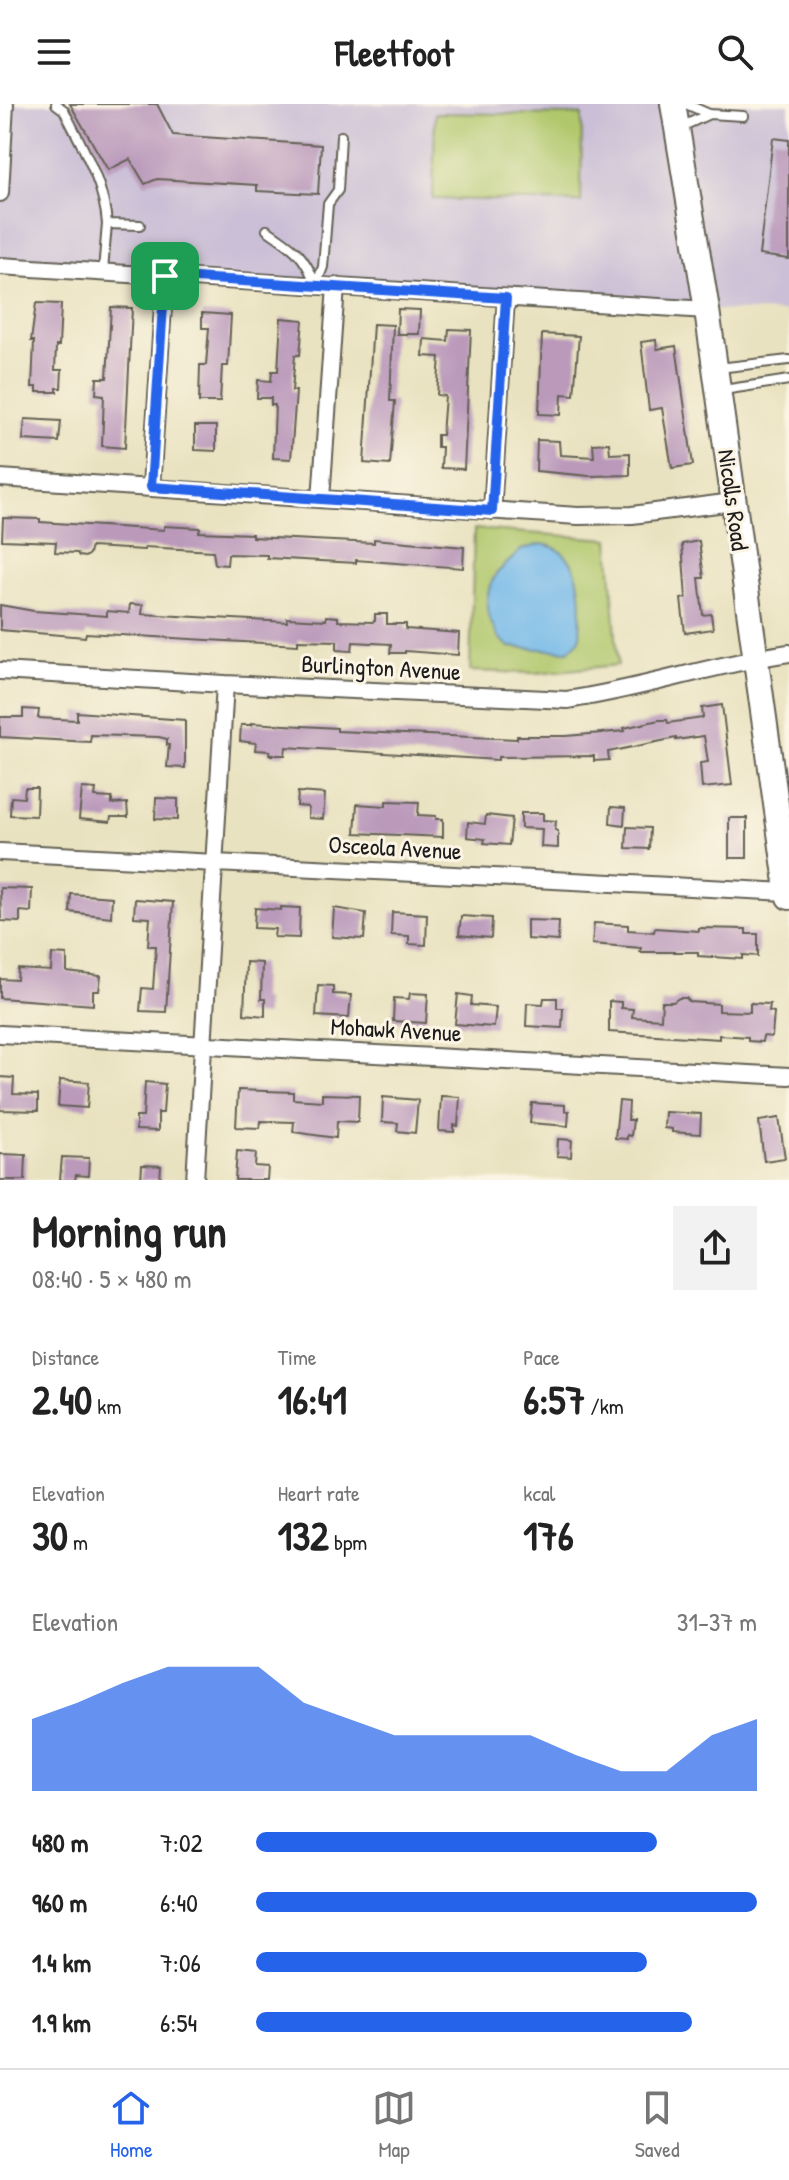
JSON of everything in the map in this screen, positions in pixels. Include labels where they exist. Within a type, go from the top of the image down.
[{"type":"street","points":[[0,193],[5,104]]},
{"type":"street","name":"Nicolls Road","points":[[673,104],[707,310],[789,895]]},
{"type":"street","points":[[0,266],[707,310]]},
{"type":"street","points":[[151,487],[165,276]]},
{"type":"street","points":[[321,499],[336,286]]},
{"type":"street","points":[[492,511],[506,298]]},
{"type":"street","points":[[0,478],[578,516],[632,515],[733,502]]},
{"type":"street","name":"Burlington Avenue","points":[[0,671],[567,700],[612,693],[755,658],[789,653]]},
{"type":"street","points":[[195,1180],[225,684]]},
{"type":"street","name":"Osceola Avenue","points":[[0,852],[789,895]]},
{"type":"street","name":"Mohawk Avenue","points":[[0,1034],[789,1076]]},
{"type":"lane","points":[[56,104],[64,110],[97,176],[105,202],[107,224],[103,271]]},
{"type":"lane","points":[[686,104],[709,114],[743,116]]},
{"type":"lane","points":[[677,129],[709,114]]},
{"type":"lane","points":[[316,285],[323,267],[328,204],[338,190],[341,136]]},
{"type":"lane","points":[[107,224],[140,225]]},
{"type":"lane","points":[[267,230],[306,260],[316,285]]},
{"type":"lane","points":[[716,380],[789,360]]},
{"type":"lane","points":[[716,380],[789,380]]},
{"type":"shaded area","points":[[5,104],[789,104],[789,312],[707,310],[0,266]]},
{"type":"green space","points":[[435,113],[582,115],[581,202],[433,199]]},
{"type":"green space","points":[[474,529],[609,539],[618,665],[536,673],[470,671]]},
{"type":"water","points":[[541,544],[556,548],[567,556],[578,581],[580,639],[568,651],[510,647],[498,637],[489,618],[487,599],[496,574],[521,550]]},
{"type":"building","points":[[70,104],[157,104],[173,135],[321,145],[318,194],[257,191],[257,185],[157,179],[145,184],[130,159],[108,170]]},
{"type":"building","points":[[773,138],[789,140],[789,259],[759,255]]},
{"type":"building","points":[[36,303],[61,304],[55,370],[62,370],[61,388],[57,388],[57,392],[37,392],[37,387],[32,387],[34,341],[31,341]]},
{"type":"building","points":[[111,307],[132,308],[125,448],[102,446],[104,395],[96,394],[97,378],[107,378]]},
{"type":"building","points":[[398,309],[420,310],[419,334],[397,334]]},
{"type":"building","points":[[202,313],[231,315],[228,366],[222,366],[220,402],[199,402],[200,365],[206,365],[209,328],[202,328]]},
{"type":"building","points":[[281,318],[303,320],[300,355],[295,355],[291,459],[273,458],[275,405],[271,405],[271,398],[257,398],[258,380],[271,381],[272,371],[278,371]]},
{"type":"building","points":[[373,324],[393,325],[390,401],[395,401],[390,465],[364,463]]},
{"type":"building","points":[[449,329],[471,330],[464,469],[441,468],[442,447],[437,447],[437,435],[442,435],[445,396],[437,395],[440,357],[423,356],[424,339],[448,341]]},
{"type":"building","points":[[542,334],[579,336],[574,395],[562,394],[561,415],[539,414]]},
{"type":"building","points":[[656,340],[657,349],[676,346],[693,465],[672,468],[662,408],[649,410],[641,342]]},
{"type":"building","points":[[25,419],[61,421],[59,442],[23,440]]},
{"type":"building","points":[[195,426],[216,426],[216,451],[195,450]]},
{"type":"building","points":[[537,440],[559,441],[560,455],[594,457],[593,444],[609,443],[610,454],[630,453],[630,475],[590,476],[536,471]]},
{"type":"building","points":[[3,518],[164,530],[164,526],[200,528],[199,532],[252,534],[252,537],[374,543],[374,539],[464,547],[463,568],[228,554],[227,565],[215,564],[213,551],[145,547],[144,550],[91,547],[85,557],[77,553],[55,552],[56,542],[2,540]]},
{"type":"building","points":[[699,541],[704,578],[699,578],[703,615],[711,614],[713,629],[685,633],[681,599],[686,598],[682,544]]},
{"type":"building","points":[[130,604],[143,605],[142,614],[287,622],[287,618],[326,620],[326,616],[338,617],[338,621],[372,622],[375,621],[375,614],[387,614],[387,624],[406,624],[406,629],[459,633],[458,655],[405,651],[390,653],[391,644],[353,642],[352,651],[337,650],[337,641],[298,640],[298,645],[86,633],[85,637],[0,630],[0,605],[34,611],[107,616],[107,611],[129,613]]},
{"type":"building","points":[[722,705],[732,785],[702,788],[700,763],[708,762],[704,736],[676,738],[608,752],[609,760],[594,761],[594,756],[498,757],[498,760],[286,747],[285,755],[269,755],[270,751],[255,750],[256,743],[240,741],[241,725],[251,723],[337,728],[337,731],[517,739],[517,736],[566,736],[625,731],[624,728],[659,720],[667,720],[668,723],[703,718],[702,708]]},
{"type":"building","points":[[23,709],[39,710],[38,718],[77,720],[77,712],[185,720],[185,768],[167,767],[169,745],[167,739],[159,737],[91,735],[90,742],[0,737],[0,717],[23,717]]},
{"type":"building","points":[[25,788],[37,788],[36,816],[10,815],[11,797],[24,798]]},
{"type":"building","points":[[82,788],[96,789],[95,797],[112,798],[112,804],[127,803],[128,817],[111,817],[110,822],[79,819]]},
{"type":"building","points":[[298,792],[325,794],[323,819],[308,818],[308,807],[297,806]]},
{"type":"building","points":[[156,798],[178,799],[178,820],[155,819]]},
{"type":"building","points":[[386,801],[419,802],[418,815],[443,819],[443,837],[355,833],[357,804],[386,806]]},
{"type":"building","points":[[611,807],[625,808],[624,825],[610,823]]},
{"type":"building","points":[[521,813],[543,813],[543,820],[556,821],[558,848],[541,847],[542,829],[521,828]]},
{"type":"building","points":[[486,815],[512,818],[509,845],[484,843],[485,839],[467,837],[468,822],[485,824]]},
{"type":"building","points":[[729,818],[747,818],[747,858],[729,858]]},
{"type":"building","points":[[627,827],[650,828],[649,849],[626,848]]},
{"type":"building","points":[[0,888],[32,889],[31,912],[20,911],[20,922],[1,921]]},
{"type":"building","points":[[71,894],[112,897],[111,917],[70,912]]},
{"type":"building","points":[[135,899],[173,902],[166,1012],[140,1011],[142,988],[153,989],[156,946],[148,946],[150,918],[134,917]]},
{"type":"building","points":[[281,907],[300,908],[299,938],[274,937],[275,929],[254,928],[255,908],[281,910]]},
{"type":"building","points":[[334,908],[366,913],[364,939],[332,937]]},
{"type":"building","points":[[392,912],[427,914],[426,945],[409,944],[409,936],[391,935]]},
{"type":"building","points":[[461,916],[492,918],[491,938],[459,935]]},
{"type":"building","points":[[527,920],[559,921],[558,941],[527,939]]},
{"type":"building","points":[[594,923],[628,925],[628,930],[654,932],[655,928],[699,931],[699,928],[746,929],[746,934],[758,934],[758,956],[743,955],[743,959],[698,956],[698,952],[640,952],[641,948],[592,944]]},
{"type":"building","points":[[52,954],[67,955],[67,972],[101,976],[99,991],[93,991],[93,1005],[0,998],[0,979],[17,980],[18,969],[51,971]]},
{"type":"building","points":[[246,962],[262,963],[261,999],[265,999],[265,1016],[244,1014]]},
{"type":"building","points":[[318,985],[333,986],[333,994],[351,995],[349,1018],[316,1016]]},
{"type":"building","points":[[410,993],[428,994],[426,1023],[393,1021],[394,998],[409,999]]},
{"type":"building","points":[[458,994],[472,996],[471,1005],[496,1007],[494,1027],[455,1024]]},
{"type":"building","points":[[544,998],[557,998],[557,1008],[563,1008],[562,1028],[526,1026],[527,1003],[543,1004]]},
{"type":"building","points":[[679,998],[719,1004],[719,1011],[750,1012],[750,1003],[770,1004],[769,1011],[774,1012],[772,1037],[763,1036],[762,1042],[748,1041],[748,1037],[719,1035],[719,1039],[609,1032],[609,1001],[621,1002],[621,1008],[633,1009],[632,1017],[661,1019],[662,1002],[673,1002]]},
{"type":"building","points":[[0,1077],[14,1078],[13,1094],[38,1095],[38,1111],[0,1110]]},
{"type":"building","points":[[60,1080],[89,1082],[87,1108],[58,1106]]},
{"type":"building","points":[[145,1082],[165,1084],[163,1113],[158,1113],[158,1131],[136,1130],[136,1117],[143,1117]]},
{"type":"building","points":[[238,1090],[293,1092],[293,1099],[322,1101],[322,1094],[359,1095],[358,1122],[337,1121],[336,1138],[293,1132],[294,1122],[261,1121],[260,1128],[236,1127]]},
{"type":"building","points":[[441,1096],[460,1097],[458,1126],[454,1125],[454,1132],[439,1131]]},
{"type":"building","points":[[383,1097],[418,1100],[415,1133],[397,1131],[398,1123],[382,1122]]},
{"type":"building","points":[[619,1101],[629,1102],[628,1120],[633,1120],[631,1136],[627,1135],[627,1139],[615,1138]]},
{"type":"building","points":[[532,1103],[565,1105],[565,1111],[569,1111],[568,1126],[530,1123]]},
{"type":"building","points":[[665,1112],[701,1114],[700,1134],[672,1132],[672,1129],[664,1128]]},
{"type":"building","points":[[779,1118],[785,1158],[764,1161],[759,1121]]},
{"type":"building","points":[[558,1139],[572,1140],[571,1157],[557,1156]]},
{"type":"building","points":[[237,1151],[256,1153],[255,1166],[268,1167],[267,1180],[235,1180]]},
{"type":"building","points":[[0,1154],[26,1155],[25,1180],[0,1180]]},
{"type":"building","points":[[62,1157],[89,1158],[88,1176],[76,1175],[75,1180],[60,1180]]},
{"type":"building","points":[[142,1165],[161,1166],[160,1180],[141,1180]]},
{"type":"route","points":[[165,276],[506,298],[492,511],[151,487],[165,276]]}]
